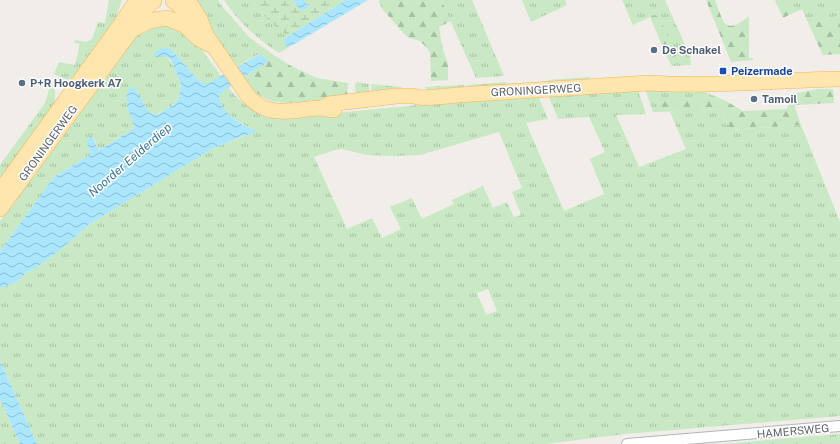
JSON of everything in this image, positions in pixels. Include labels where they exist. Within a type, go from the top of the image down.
[{"type":"main road","name":"GRONINGERWEG","points":[[0,191],[137,0]]},
{"type":"main road","name":"GRONINGERWEG","points":[[0,209],[131,31],[139,17],[153,0]]},
{"type":"main road","points":[[153,0],[164,2],[174,0]]},
{"type":"main road","name":"GRONINGERWEG","points":[[174,0],[192,24],[210,41]]},
{"type":"main road","name":"GRONINGERWEG","points":[[188,0],[200,19],[210,41],[252,100],[260,107],[281,112],[324,108],[329,104],[372,98],[405,96],[423,98],[649,83],[711,84],[840,79]]},
{"type":"main road","points":[[131,31],[149,21],[167,18],[184,25],[199,39],[210,41]]},
{"type":"main road","name":"GRONINGERWEG","points":[[649,83],[726,74],[840,69]]},
{"type":"street","name":"HAMERSWEG","points":[[627,444],[840,426]]},
{"type":"green space","points":[[109,0],[122,0],[115,20],[72,78],[67,80],[54,74],[59,62],[75,65],[80,44],[73,42],[76,40],[86,42],[92,39],[98,22],[105,23]]},
{"type":"green space","points":[[192,0],[218,0],[249,37],[275,56],[269,61],[259,54],[237,66],[201,16]]},
{"type":"green space","points":[[224,0],[253,0],[268,20],[288,36],[285,38],[284,44],[289,47],[279,53],[271,48],[242,23]]},
{"type":"green space","points":[[253,0],[293,0],[300,10],[309,8],[304,0],[346,0],[288,36],[268,20]]},
{"type":"green space","points":[[379,0],[441,0],[451,21],[439,27],[443,50],[448,63],[448,80],[431,81],[430,53],[420,41],[409,38],[404,34],[382,9]]},
{"type":"green space","points":[[441,0],[472,0],[504,76],[476,78]]},
{"type":"green space","points":[[522,0],[565,0],[567,5],[531,22]]},
{"type":"green space","points":[[622,0],[665,0],[690,56],[691,65],[672,66],[668,59],[676,56],[654,15],[633,25]]},
{"type":"green space","points":[[706,0],[715,0],[723,20],[730,26],[741,22],[749,16],[749,58],[753,58],[753,60],[731,62]]},
{"type":"green space","points":[[775,0],[785,0],[791,14],[783,18]]},
{"type":"green space","points":[[785,0],[840,0],[840,15],[809,25],[802,9],[791,14]]},
{"type":"green space","points":[[654,15],[659,17],[676,56],[668,59],[650,17]]},
{"type":"green space","points":[[840,15],[840,54],[823,55],[809,25]]},
{"type":"green space","points":[[172,23],[197,43],[221,76],[207,85],[199,81],[171,49],[164,56],[172,63],[179,79],[181,89],[179,98],[176,102],[160,113],[151,113],[135,88],[128,109],[135,128],[99,150],[94,139],[87,142],[90,155],[54,177],[0,251],[0,221],[140,29]]},
{"type":"green space","points":[[275,56],[291,66],[317,78],[348,83],[347,99],[287,103],[264,98],[250,87],[244,78]]},
{"type":"green space","points":[[590,77],[588,83],[551,85],[548,80]]},
{"type":"green space","points":[[48,80],[55,91],[55,103],[0,178],[0,165],[45,103],[50,86],[44,85],[45,81]]},
{"type":"green space","points":[[357,82],[369,84],[370,96],[356,94],[355,85]]},
{"type":"green space","points":[[506,82],[505,85],[471,89],[468,85]]},
{"type":"green space","points":[[371,84],[402,87],[400,94],[372,96]]},
{"type":"green space","points":[[464,85],[462,90],[428,93],[425,87]]},
{"type":"green space","points":[[228,87],[252,110],[267,116],[284,118],[490,98],[538,96],[548,119],[526,123],[564,211],[604,194],[590,159],[605,152],[589,117],[558,119],[548,95],[638,90],[646,114],[616,115],[639,167],[686,149],[670,112],[692,110],[662,99],[662,112],[653,112],[645,89],[700,90],[724,100],[698,97],[698,110],[721,109],[730,130],[801,125],[840,222],[840,416],[625,434],[546,444],[37,444],[0,361],[0,288],[17,282],[26,273],[58,252],[90,224],[212,149],[257,132],[233,118],[223,108],[219,95]],"holes":[[[499,132],[522,188],[512,192],[521,215],[514,217],[507,202],[493,208],[483,186],[452,200],[454,204],[422,219],[412,198],[390,207],[401,229],[382,238],[372,218],[347,229],[314,157],[342,149],[367,155],[420,155]],[[488,289],[497,311],[486,315],[477,293]]]},
{"type":"green space","points":[[818,89],[833,89],[834,103],[794,105],[801,125],[730,130],[721,109],[698,110],[698,97],[724,100],[743,111],[786,109],[797,93]]},
{"type":"green space","points":[[692,98],[692,111],[662,112],[662,99]]},
{"type":"green space","points":[[0,399],[20,444],[0,444]]},
{"type":"green space","points":[[840,434],[840,444],[721,444]]},
{"type":"water","points":[[293,0],[304,0],[309,8],[300,10]]},
{"type":"water","points":[[346,0],[368,0],[293,45],[289,47],[284,45],[285,38]]},
{"type":"water","name":"Noorder Eelderdiep","points":[[162,48],[171,49],[199,81],[207,84],[260,54],[269,61],[219,95],[223,108],[233,118],[258,132],[240,137],[212,149],[90,224],[58,252],[26,273],[17,282],[0,288],[0,251],[54,177],[90,155],[87,142],[91,135],[99,150],[135,128],[129,113],[127,102],[130,87],[135,88],[149,112],[153,114],[159,114],[174,104],[179,98],[181,85],[171,60],[164,56],[156,57],[154,55],[156,51]]},
{"type":"water","points":[[0,361],[37,444],[20,444],[0,399]]},
{"type":"place","name":"De Schakel","points":[[654,50]]},
{"type":"place","name":"Peizermade","points":[[723,71]]},
{"type":"place","name":"P+R Hoogkerk A7","points":[[22,83]]},
{"type":"place","name":"Tamoil","points":[[754,99]]}]
